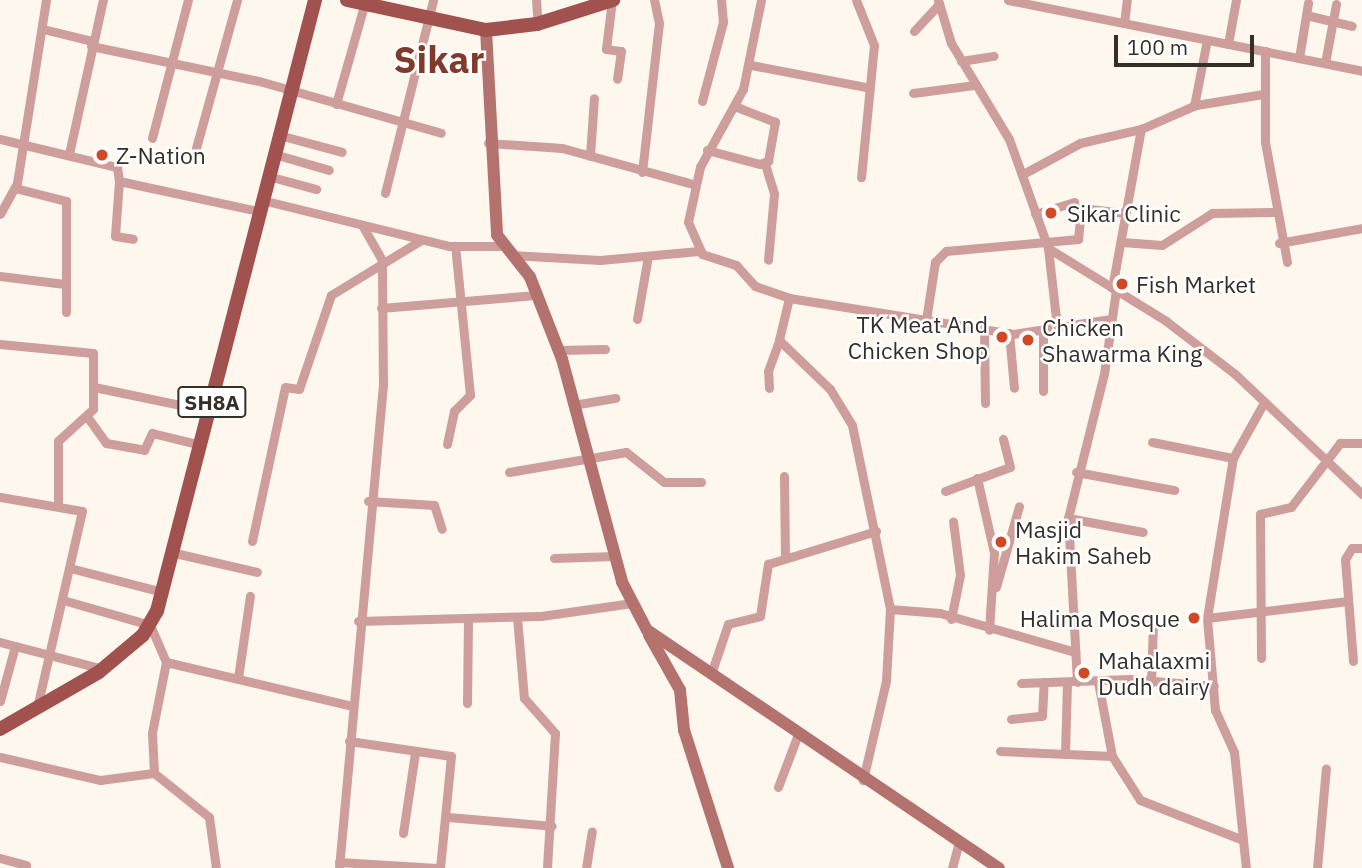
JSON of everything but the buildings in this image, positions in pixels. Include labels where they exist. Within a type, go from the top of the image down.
[{"type":"main road","name":"SH8A","points":[[0,729],[37,710],[103,669],[150,625],[175,552],[260,206],[315,0]]},
{"type":"main road","points":[[347,0],[486,30],[513,27],[612,0]]},
{"type":"main road","points":[[513,27],[584,0]]},
{"type":"street","points":[[0,214],[15,188],[25,144],[46,0]]},
{"type":"street","points":[[69,154],[103,0]]},
{"type":"street","points":[[152,138],[188,0]]},
{"type":"street","points":[[196,148],[237,0]]},
{"type":"street","points":[[385,193],[433,0]]},
{"type":"street","points":[[536,0],[537,16]]},
{"type":"street","points":[[612,0],[606,49],[621,51],[617,79]]},
{"type":"street","points":[[642,172],[659,23],[654,0]]},
{"type":"street","points":[[702,101],[723,22],[720,0]]},
{"type":"street","points":[[699,250],[688,222],[693,184],[707,150],[737,107],[751,65],[761,0]]},
{"type":"street","points":[[856,0],[874,45],[865,87],[860,177]]},
{"type":"street","points":[[1008,0],[1362,71]]},
{"type":"street","points":[[1124,23],[1127,0]]},
{"type":"street","points":[[1228,44],[1236,0]]},
{"type":"street","points":[[336,104],[365,2]]},
{"type":"street","points":[[914,31],[939,2],[961,61],[1023,174],[1046,246],[1057,327]]},
{"type":"street","points":[[1300,58],[1308,3]]},
{"type":"street","points":[[1325,63],[1336,4]]},
{"type":"street","points":[[1306,15],[1352,26]]},
{"type":"street","points":[[47,30],[92,44],[291,91],[441,133]]},
{"type":"street","points":[[486,30],[488,143],[505,250],[537,295],[558,350],[585,460],[614,556],[632,603],[680,690],[684,730],[728,868]]},
{"type":"street","points":[[1194,106],[1207,40]]},
{"type":"street","points":[[1265,51],[1263,94],[1274,212],[1279,243],[1287,262]]},
{"type":"street","points":[[961,61],[993,56]]},
{"type":"street","points":[[751,65],[865,87]]},
{"type":"street","points":[[913,93],[975,85]]},
{"type":"street","points":[[1023,174],[1066,156],[1080,143],[1141,129],[1194,106],[1263,94]]},
{"type":"street","points":[[590,156],[594,98]]},
{"type":"street","points":[[737,107],[775,122],[765,164],[774,194],[768,260]]},
{"type":"street","points":[[1065,754],[1075,652],[1068,518],[1076,472],[1101,387],[1125,213],[1141,129]]},
{"type":"street","points":[[279,135],[342,152]]},
{"type":"street","points":[[0,139],[117,167],[119,181],[115,236],[133,239]]},
{"type":"street","points":[[488,143],[590,156],[693,184]]},
{"type":"street","points":[[707,150],[765,164]]},
{"type":"street","points":[[274,154],[330,170]]},
{"type":"street","points":[[268,176],[316,189]]},
{"type":"street","points":[[119,181],[362,225],[455,246],[648,256],[699,250],[736,265],[755,286],[789,298],[984,331],[1009,333],[1111,319]]},
{"type":"street","points":[[15,188],[66,201],[66,312]]},
{"type":"street","points":[[1035,214],[1074,202]]},
{"type":"street","points":[[926,320],[939,256],[1046,246],[1080,237],[1084,207],[1125,213]]},
{"type":"street","points":[[1122,242],[1162,245],[1212,213],[1274,212]]},
{"type":"street","points":[[349,741],[415,753],[451,756],[448,817],[438,868],[339,865],[358,621],[369,501],[383,386],[380,307],[382,260],[362,225]]},
{"type":"street","points":[[1279,243],[1362,228]]},
{"type":"street","points":[[252,541],[285,387],[299,389],[331,295],[382,260],[421,240]]},
{"type":"street","points":[[447,444],[454,411],[470,395],[455,246]]},
{"type":"street","points":[[1046,246],[1114,289],[1235,374],[1262,406],[1324,464],[1362,494]]},
{"type":"street","points":[[637,319],[648,256]]},
{"type":"street","points":[[0,276],[65,284]]},
{"type":"street","points":[[380,307],[462,304],[537,295]]},
{"type":"street","points":[[769,388],[768,371],[789,298]]},
{"type":"street","points":[[1043,329],[1043,391]]},
{"type":"street","points":[[984,331],[985,404]]},
{"type":"street","points":[[1009,333],[1014,388]]},
{"type":"street","points":[[779,340],[830,389],[852,425],[876,531],[890,609],[887,681],[863,781]]},
{"type":"street","points":[[0,344],[93,353],[94,387],[88,418],[58,441],[58,505]]},
{"type":"street","points":[[558,350],[605,349]]},
{"type":"street","points":[[94,387],[209,411]]},
{"type":"street","points":[[573,405],[615,398]]},
{"type":"street","points":[[1246,868],[1236,765],[1217,718],[1208,618],[1233,458],[1262,406]]},
{"type":"street","points":[[88,418],[106,443],[144,450],[152,433],[201,445]]},
{"type":"street","points":[[945,491],[1011,466],[1003,439]]},
{"type":"street","points":[[1152,442],[1184,443],[1233,458]]},
{"type":"street","points":[[1261,658],[1258,614],[1259,514],[1291,507],[1340,443],[1362,443]]},
{"type":"street","points":[[509,472],[626,452],[664,482],[701,482]]},
{"type":"street","points":[[1076,472],[1174,490]]},
{"type":"street","points":[[784,476],[785,557]]},
{"type":"street","points":[[977,478],[993,542],[993,595],[989,630]]},
{"type":"street","points":[[0,497],[82,511],[37,710]]},
{"type":"street","points":[[369,501],[434,505],[442,528]]},
{"type":"street","points":[[993,595],[1019,506]]},
{"type":"street","points":[[1068,518],[1143,532]]},
{"type":"street","points":[[951,619],[960,575],[953,521]]},
{"type":"street","points":[[712,671],[729,624],[760,616],[764,572],[785,557],[876,531]]},
{"type":"street","points":[[1353,661],[1347,552],[1362,548]]},
{"type":"street","points":[[175,552],[257,572]]},
{"type":"street","points":[[554,558],[614,556]]},
{"type":"street","points":[[70,568],[163,592]]},
{"type":"street","points":[[238,678],[250,596]]},
{"type":"street","points":[[63,600],[150,625],[166,662],[152,733],[153,773]]},
{"type":"street","points":[[1208,618],[1348,601]]},
{"type":"street","points":[[358,621],[517,617],[632,603]]},
{"type":"street","points":[[890,609],[951,619],[1075,652]]},
{"type":"street","points":[[517,617],[524,698],[555,733],[552,826],[547,868]]},
{"type":"street","points":[[467,703],[468,619]]},
{"type":"street","points":[[1151,683],[1153,623]]},
{"type":"street","points":[[647,630],[712,671],[797,737],[999,868]]},
{"type":"street","points":[[0,642],[103,669]]},
{"type":"street","points":[[0,701],[15,646]]},
{"type":"street","points":[[166,662],[352,706]]},
{"type":"street","points":[[1011,719],[1042,716],[1044,682]]},
{"type":"street","points":[[1021,683],[1098,682],[1214,686]]},
{"type":"street","points":[[1098,682],[1112,756],[1140,800],[1243,839]]},
{"type":"street","points":[[778,787],[797,737]]},
{"type":"street","points":[[1000,751],[1112,756]]},
{"type":"street","points":[[403,834],[415,753]]},
{"type":"street","points":[[0,757],[100,780],[153,773],[209,817],[216,868]]},
{"type":"street","points":[[1317,868],[1326,768]]},
{"type":"street","points":[[448,817],[552,826]]},
{"type":"street","points":[[586,868],[592,831]]},
{"type":"street","points":[[952,868],[959,841]]},
{"type":"street","points":[[0,858],[26,865]]},
{"type":"place","name":"Z-Nation","points":[[102,155]]},
{"type":"place","name":"Sikar Clinic","points":[[1051,213]]},
{"type":"place","name":"Fish Market","points":[[1122,284]]},
{"type":"place","name":"TK Meat And Chicken Shop","points":[[1002,337]]},
{"type":"place","name":"Chicken Shawarma King","points":[[1028,340]]},
{"type":"place","name":"Masjid Hakim Saheb","points":[[1001,542]]},
{"type":"place","name":"Halima Mosque","points":[[1194,618]]},
{"type":"place","name":"Mahalaxmi Dudh dairy","points":[[1084,673]]},
{"type":"district","name":"Sikar","points":[[439,59]]}]
